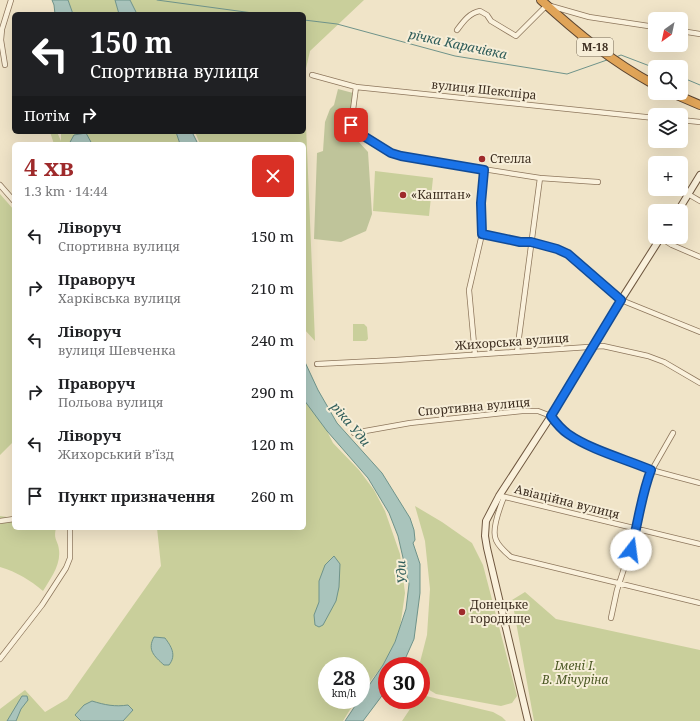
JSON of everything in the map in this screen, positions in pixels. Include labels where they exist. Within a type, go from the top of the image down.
[{"type":"highway","name":"М-18","points":[[544,3],[600,51],[648,80]]},
{"type":"highway","points":[[688,100],[700,105]]},
{"type":"main road","points":[[688,194],[700,175]]},
{"type":"main road","points":[[528,721],[487,548],[485,536],[486,521],[621,300],[657,244]]},
{"type":"street","points":[[5,65],[1,30],[11,0]]},
{"type":"street","points":[[457,30],[469,15],[480,11],[487,15],[491,21],[516,36],[544,3],[589,17],[648,26]]},
{"type":"street","points":[[688,32],[700,34]]},
{"type":"street","name":"вулиця Шекспіра","points":[[312,75],[356,87],[648,117]]},
{"type":"street","points":[[356,87],[351,125],[354,130],[391,153],[484,170],[540,178],[598,182]]},
{"type":"street","points":[[688,121],[700,122]]},
{"type":"street","points":[[475,355],[469,290],[482,234],[481,203],[484,170]]},
{"type":"street","points":[[517,352],[540,178]]},
{"type":"street","points":[[0,185],[12,199]]},
{"type":"street","points":[[688,194],[700,201]]},
{"type":"street","points":[[482,234],[520,242],[531,242],[557,249],[568,254],[621,300],[700,332]]},
{"type":"street","points":[[670,244],[700,257]]},
{"type":"street","name":"Жихорська вулиця","points":[[317,364],[603,346],[648,356],[664,362],[700,383]]},
{"type":"street","name":"Спортивна вулиця","points":[[354,433],[410,423],[522,411],[538,412],[551,416]]},
{"type":"street","points":[[551,416],[558,426],[591,446],[651,470],[700,483]]},
{"type":"street","points":[[611,618],[619,584],[637,529],[644,489],[651,470],[672,433]]},
{"type":"street","points":[[502,496],[495,527],[495,538],[502,548],[511,556],[700,603]]},
{"type":"street","name":"Авіаційна вулиця","points":[[502,496],[700,544]]},
{"type":"street","points":[[0,521],[12,519]]},
{"type":"street","points":[[0,658],[42,605],[66,568],[70,558],[70,530]]},
{"type":"green space","points":[[68,0],[115,0],[118,12],[72,12]]},
{"type":"green space","points":[[130,0],[364,0],[310,51],[306,68],[306,12],[136,12]]},
{"type":"green space","points":[[338,89],[353,93],[348,130],[368,152],[372,214],[366,231],[341,242],[314,239],[317,153],[323,151],[325,122],[330,109],[334,105]]},
{"type":"green space","points":[[306,125],[315,341],[306,331],[306,142],[199,142],[196,134],[306,134]]},
{"type":"green space","points":[[51,134],[58,134],[61,141],[61,134],[177,134],[179,142],[53,142]]},
{"type":"green space","name":"«Каштан»","points":[[375,171],[433,178],[429,216],[373,211]]},
{"type":"green space","points":[[0,194],[12,208],[12,443],[0,455]]},
{"type":"green space","points":[[353,324],[364,324],[367,327],[368,339],[366,341],[353,341]]},
{"type":"green space","points":[[306,400],[327,431],[333,443],[359,470],[374,490],[385,511],[400,554],[405,593],[400,628],[395,642],[387,657],[378,657],[378,671],[370,682],[370,657],[318,657],[318,709],[350,709],[343,721],[0,721],[0,709],[25,690],[45,712],[67,699],[161,566],[157,530],[306,530]]},
{"type":"green space","name":"Донецьке городище","points":[[415,506],[442,522],[472,543],[483,565],[517,696],[512,703],[501,706],[436,694],[430,690],[430,657],[421,657],[427,635],[430,589],[425,541]]},
{"type":"green space","points":[[0,516],[12,518],[12,530],[56,530],[55,538],[59,550],[57,566],[43,591],[23,577],[0,567]]},
{"type":"green space","name":"Імені І. В. Мічуріна","points":[[525,592],[556,619],[700,650],[700,721],[534,721],[512,600]]},
{"type":"green space","points":[[430,697],[493,712],[506,721],[402,721],[410,709],[430,709]]},
{"type":"water","points":[[52,0],[68,0],[72,12],[55,12]]},
{"type":"water","points":[[115,0],[130,0],[136,12],[118,12]]},
{"type":"water","points":[[87,134],[91,142],[70,142],[74,135]]},
{"type":"water","points":[[177,134],[193,134],[197,142],[179,142]]},
{"type":"water","points":[[306,364],[318,390],[337,423],[382,473],[410,518],[414,530],[415,540],[413,543],[420,564],[420,593],[414,639],[406,657],[387,657],[395,642],[406,609],[409,584],[398,536],[389,513],[368,478],[327,431],[306,403]]},
{"type":"water","points":[[334,556],[340,564],[339,587],[336,601],[323,625],[319,627],[315,625],[314,615],[319,602],[319,581],[325,565]]},
{"type":"water","points":[[154,637],[165,638],[169,644],[173,658],[169,665],[164,665],[157,659],[151,649]]},
{"type":"water","points":[[378,672],[378,701],[363,721],[345,721],[353,709],[370,709],[370,684]]},
{"type":"water","points":[[22,696],[27,696],[28,700],[21,709],[16,721],[7,721]]},
{"type":"water","points":[[92,701],[101,704],[119,706],[128,705],[133,710],[123,721],[81,721],[75,715],[84,705]]},
{"type":"waterway","name":"річка Карачівка","points":[[157,0],[245,12]]},
{"type":"waterway","name":"річка Карачівка","points":[[306,20],[337,24],[455,56],[567,74],[607,60]]},
{"type":"waterway","name":"річка Карачівка","points":[[616,57],[621,55],[648,65]]},
{"type":"waterway","name":"річка Карачівка","points":[[688,80],[700,85]]},
{"type":"place","name":"Стелла","points":[[482,159]]},
{"type":"place","name":"«Каштан»","points":[[403,195]]},
{"type":"place","name":"Донецьке городище","points":[[462,612]]},
{"type":"route","points":[[351,125],[354,130],[391,153],[484,170],[481,203],[482,234],[520,242],[531,242],[557,249],[568,254],[621,300],[551,416],[558,426],[591,446],[651,470],[644,489],[637,529],[631,550]]},
{"type":"water label","name":"ріка Уди","points":[[351,424]]},
{"type":"water label","name":"Уди","points":[[401,572]]}]
